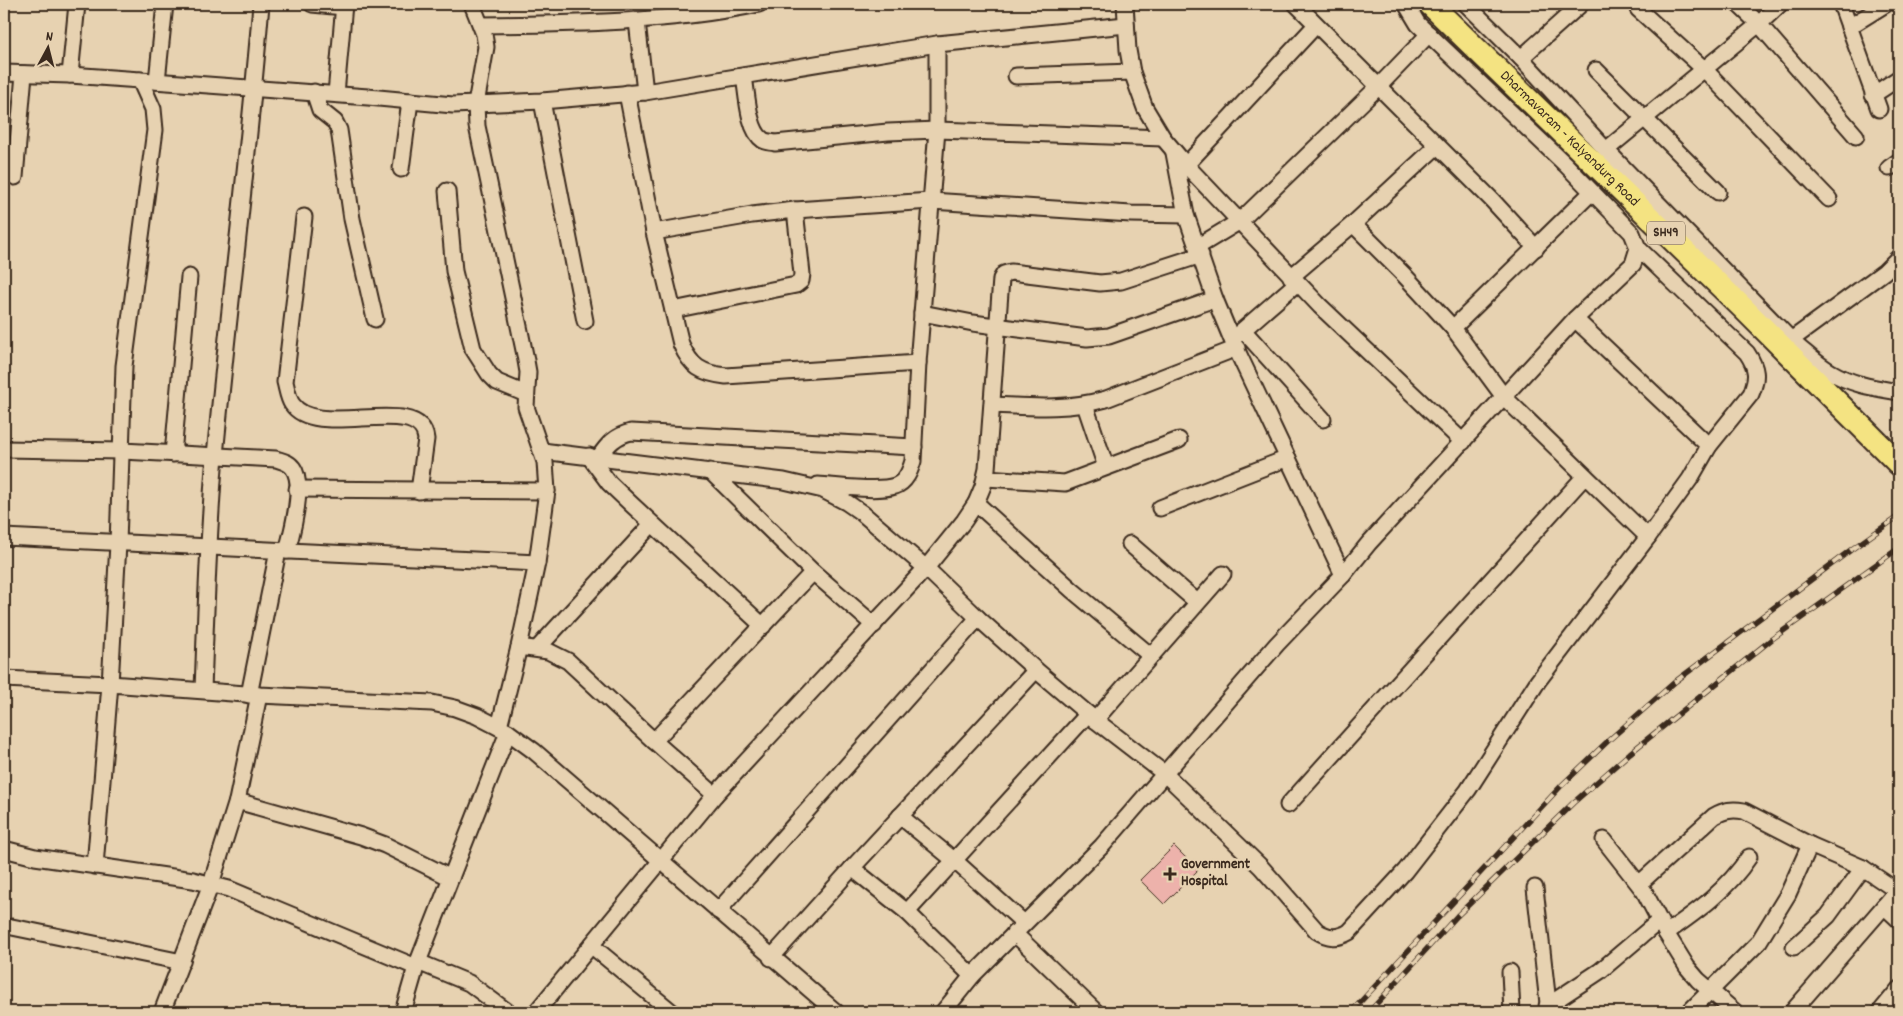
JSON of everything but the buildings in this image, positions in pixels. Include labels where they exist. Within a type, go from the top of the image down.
[{"type":"main road","name":"Dharmavaram - Kalyandurg Road","points":[[1430,4],[1744,309],[1899,464]]},
{"type":"street","points":[[70,75],[77,4]]},
{"type":"street","points":[[157,81],[165,4]]},
{"type":"street","points":[[203,690],[215,456],[254,89],[260,4]]},
{"type":"street","points":[[312,4],[344,6],[336,94]]},
{"type":"street","points":[[403,1012],[417,964],[451,878],[503,729],[537,563],[547,491],[547,472],[542,451],[526,407],[528,372],[526,355],[479,138],[476,104],[486,47],[481,25],[472,4]]},
{"type":"street","points":[[481,25],[637,21],[735,9],[758,4]]},
{"type":"street","points":[[1125,4],[1132,72],[1145,108],[1163,138],[1294,280],[1463,442]]},
{"type":"street","points":[[1296,4],[1491,199],[1536,248]]},
{"type":"street","points":[[943,1012],[972,976],[1102,846],[1277,644],[1343,575],[1574,319],[1633,264],[1638,248],[1632,233],[1418,24],[1406,4]]},
{"type":"street","points":[[1466,4],[1521,58],[1606,150],[1791,340],[1831,372],[1860,385],[1899,392]]},
{"type":"street","points":[[1521,58],[1581,4]]},
{"type":"street","points":[[1738,4],[1759,24],[1856,136]]},
{"type":"street","points":[[1606,150],[1759,24],[1780,4]]},
{"type":"street","points":[[1840,4],[1876,102],[1899,78]]},
{"type":"street","points":[[1849,26],[1886,4]]},
{"type":"street","points":[[1638,9],[1704,69],[1829,199]]},
{"type":"street","points":[[637,21],[645,92]]},
{"type":"street","points":[[1186,165],[1316,25]]},
{"type":"street","points":[[4,73],[70,75],[314,92],[444,105],[476,104],[542,101],[645,92],[937,44],[1126,26]]},
{"type":"street","points":[[536,1012],[592,946],[660,859],[715,795],[926,568],[976,503],[986,478],[1001,279],[1004,274],[1011,272],[1112,283],[1199,251],[1240,221],[1378,87],[1428,34]]},
{"type":"street","points":[[542,451],[710,471],[805,485],[882,488],[895,486],[904,480],[910,472],[913,461],[918,363],[936,130],[937,44]]},
{"type":"street","points":[[1596,70],[1718,192]]},
{"type":"street","points":[[1016,76],[1132,72]]},
{"type":"street","points":[[15,177],[24,74]]},
{"type":"street","points":[[744,76],[752,123],[756,133],[764,140],[774,143],[888,132],[936,130],[1163,138]]},
{"type":"street","points":[[95,866],[110,684],[118,544],[124,366],[155,130],[153,109],[140,80]]},
{"type":"street","points":[[314,92],[320,110],[335,122],[339,130],[352,219],[375,319]]},
{"type":"street","points":[[626,93],[654,232],[681,344],[687,358],[698,368],[712,375],[726,376],[918,363]]},
{"type":"street","points":[[401,169],[410,101]]},
{"type":"street","points":[[542,101],[585,321]]},
{"type":"street","points":[[993,405],[1061,408],[1106,400],[1237,339],[1294,280],[1437,146]]},
{"type":"street","points":[[1174,152],[1186,215],[1215,299],[1237,339],[1288,458],[1343,575]]},
{"type":"street","points":[[447,192],[454,271],[473,349],[489,374],[497,382],[526,394]]},
{"type":"street","points":[[1453,328],[1592,192]]},
{"type":"street","points":[[654,232],[752,215],[795,210],[931,201],[1132,214],[1186,215]]},
{"type":"street","points":[[673,310],[796,285],[801,281],[802,274],[795,210]]},
{"type":"street","points":[[304,217],[285,382],[289,398],[292,404],[301,412],[319,419],[403,418],[421,424],[426,432],[426,439],[419,491]]},
{"type":"street","points":[[1353,224],[1453,328],[1504,397],[1648,537]]},
{"type":"street","points":[[805,485],[824,490],[862,513],[926,568],[1036,670],[1091,717],[1165,774],[1261,867],[1317,931],[1324,936],[1341,936],[1349,932],[1405,871],[1462,797],[1543,675],[1648,537],[1690,478],[1709,446],[1751,394],[1755,384],[1754,363],[1747,353],[1638,248]]},
{"type":"street","points":[[1791,340],[1884,272],[1899,257]]},
{"type":"street","points":[[173,454],[189,277]]},
{"type":"street","points":[[922,313],[973,323],[1074,337],[1099,338],[1215,299]]},
{"type":"street","points":[[1574,319],[1709,446]]},
{"type":"street","points":[[1237,339],[1323,420]]},
{"type":"street","points":[[1085,405],[1106,467]]},
{"type":"street","points":[[594,457],[621,434],[631,432],[914,447]]},
{"type":"street","points":[[986,478],[1065,483],[1179,440]]},
{"type":"street","points":[[4,450],[122,451],[276,459],[286,462],[292,467],[297,476],[295,516],[282,551],[254,695],[237,801],[211,884],[162,1012]]},
{"type":"street","points":[[594,457],[609,483],[763,626]]},
{"type":"street","points":[[1160,508],[1288,458]]},
{"type":"street","points":[[710,471],[813,572],[874,625]]},
{"type":"street","points":[[1288,805],[1585,476]]},
{"type":"street","points":[[297,490],[547,491]]},
{"type":"street","points":[[976,503],[1072,590],[1151,656]]},
{"type":"street","points":[[537,649],[652,524]]},
{"type":"street","points":[[4,537],[537,563]]},
{"type":"street","points":[[1130,544],[1197,602]]},
{"type":"street","points":[[654,741],[813,572]]},
{"type":"street","points":[[907,912],[1151,656],[1197,602],[1224,574]]},
{"type":"street","points":[[718,911],[978,618]]},
{"type":"street","points":[[519,647],[537,649],[558,655],[568,661],[715,795]]},
{"type":"street","points":[[771,958],[1036,670]]},
{"type":"street","points":[[4,679],[110,684],[254,695],[432,703],[456,708],[477,716],[503,729],[560,772],[771,958],[836,1012]]},
{"type":"street","points":[[237,801],[361,836],[385,845],[451,878]]},
{"type":"street","points":[[1639,884],[1714,816],[1724,810],[1734,809],[1744,810],[1810,844],[1863,868],[1898,890],[1792,1012]]},
{"type":"street","points":[[900,816],[955,861],[1096,1012]]},
{"type":"street","points":[[1604,840],[1639,884],[1662,927],[1687,967],[1735,1012]]},
{"type":"street","points":[[1689,1012],[1758,942],[1788,894],[1810,844]]},
{"type":"street","points":[[4,849],[25,855],[211,884],[229,889],[417,964],[454,976],[468,983],[508,1012]]},
{"type":"street","points":[[1535,888],[1548,1009],[1662,927],[1705,906],[1738,874],[1749,857]]},
{"type":"street","points":[[852,868],[907,912],[972,976]]},
{"type":"street","points":[[1794,947],[1828,916],[1863,868]]},
{"type":"street","points":[[1884,906],[1899,920]]},
{"type":"street","points":[[12,926],[182,962]]},
{"type":"street","points":[[592,946],[672,1012]]},
{"type":"street","points":[[1510,972],[1512,1012]]},
{"type":"street","points":[[1880,1012],[1899,989]]},
{"type":"railway","points":[[1351,1012],[1561,786],[1609,740],[1676,681],[1899,516]]},
{"type":"railway","points":[[1369,1012],[1457,916],[1573,803],[1630,753],[1772,639],[1899,548]]},
{"type":"place","name":"Government Hospital","points":[[1170,874]]}]
